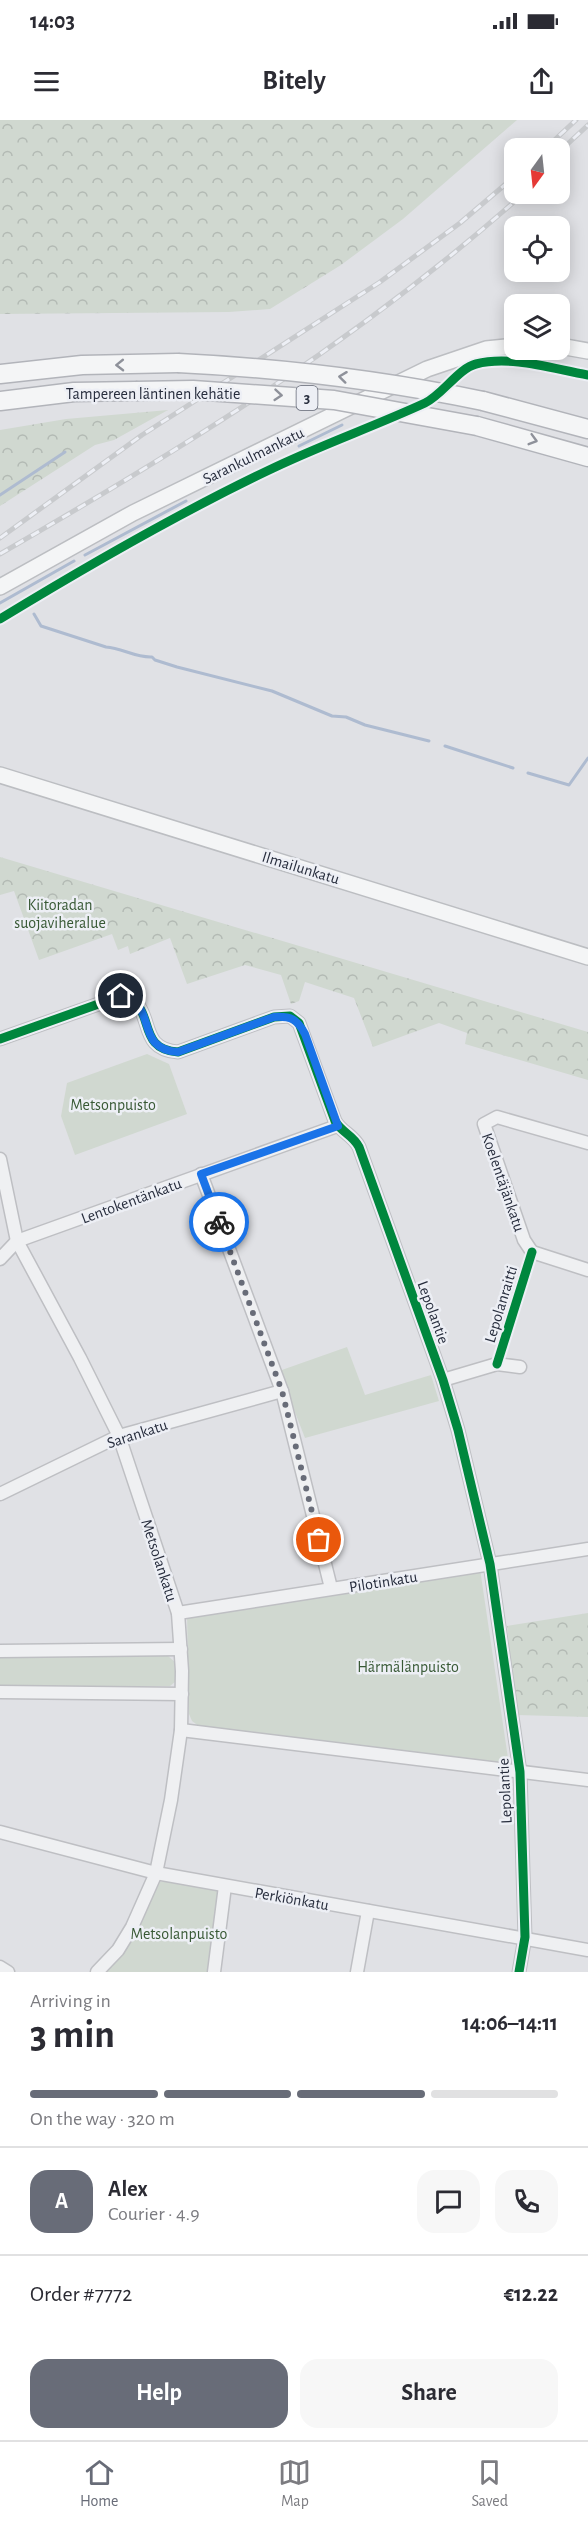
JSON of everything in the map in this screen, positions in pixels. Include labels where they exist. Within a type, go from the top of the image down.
[{"type":"highway","name":"Tampereen läntinen kehätie","points":[[4,373],[82,365],[178,363],[316,373],[420,388],[483,401],[588,429]]},
{"type":"highway","name":"Tampereen läntinen kehätie","points":[[0,400],[74,392],[193,390],[334,400],[477,426],[588,457]]},
{"type":"main road","name":"Sarankulmankatu","points":[[0,587],[133,513],[427,369],[486,349],[504,347]]},
{"type":"main road","points":[[570,348],[588,351]]},
{"type":"main road","name":"Ilmailunkatu","points":[[4,775],[588,957]]},
{"type":"street","name":"Lepolantie","points":[[0,1039],[121,996],[138,1003],[152,1039],[164,1051],[178,1052],[274,1017],[290,1017],[299,1023],[338,1126],[355,1138],[359,1147],[443,1380],[458,1430],[490,1564],[520,1772],[525,1937],[519,1972]]},
{"type":"street","name":"Koelentäjänkatu","points":[[588,1143],[497,1117],[484,1124],[524,1240],[532,1252],[588,1270]]},
{"type":"street","name":"Lentokentänkatu","points":[[0,1259],[17,1241],[338,1126]]},
{"type":"street","name":"Metsolankatu","points":[[0,1159],[17,1241],[119,1436],[178,1613],[182,1650],[181,1730],[171,1800],[156,1873],[132,1927],[118,1950],[97,1972]]},
{"type":"street","points":[[201,1174],[282,1391],[331,1588]]},
{"type":"street","points":[[443,1380],[497,1364],[520,1367]]},
{"type":"street","name":"Sarankatu","points":[[0,1494],[119,1436],[282,1391]]},
{"type":"street","name":"Pilotinkatu","points":[[178,1613],[588,1549]]},
{"type":"street","points":[[0,1651],[182,1650]]},
{"type":"street","points":[[0,1692],[182,1694]]},
{"type":"street","points":[[181,1730],[588,1780]]},
{"type":"street","name":"Perkiönkatu","points":[[0,1832],[156,1873],[588,1950]]},
{"type":"street","points":[[214,1972],[225,1886]]},
{"type":"street","points":[[357,1972],[368,1911]]},
{"type":"street","points":[[0,1967],[8,1972]]},
{"type":"green space","points":[[0,120],[517,120],[403,219],[341,265],[270,309],[229,312],[0,314]]},
{"type":"green space","points":[[168,410],[114,440],[95,445],[0,506],[0,430],[66,419]]},
{"type":"green space","name":"Kiitoradan suojaviheralue","points":[[0,857],[588,1032],[588,1080],[465,1044],[467,1033],[439,1023],[373,1047],[354,998],[305,982],[299,1001],[291,1004],[281,975],[245,965],[187,984],[170,938],[130,954],[128,946],[118,950],[112,934],[39,960],[14,891],[0,895]]},
{"type":"green space","name":"Metsonpuisto","points":[[147,1054],[169,1064],[187,1114],[75,1155],[61,1116],[67,1083]]},
{"type":"green space","points":[[347,1347],[365,1395],[431,1375],[439,1401],[305,1438],[279,1371]]},
{"type":"green space","name":"Härmälänpuisto","points":[[480,1569],[509,1765],[200,1727],[192,1721],[189,1714],[187,1614]]},
{"type":"green space","points":[[588,1613],[588,1717],[517,1715],[507,1626]]},
{"type":"green space","points":[[0,1656],[168,1656],[177,1664],[176,1681],[170,1686],[0,1687]]},
{"type":"green space","name":"Metsolanpuisto","points":[[173,1881],[223,1891],[211,1972],[103,1972],[136,1932],[160,1882]]},
{"type":"waterway","points":[[299,446],[342,425]]},
{"type":"waterway","points":[[0,495],[65,452]]},
{"type":"waterway","points":[[85,555],[186,501]]},
{"type":"waterway","points":[[0,603],[74,561]]},
{"type":"waterway","points":[[34,614],[41,626],[106,647],[152,657],[177,667],[272,691],[332,716],[346,717],[365,725],[429,741]]},
{"type":"waterway","points":[[445,746],[513,768]]},
{"type":"waterway","points":[[528,773],[569,785],[588,758]]},
{"type":"railway","points":[[557,138],[576,120]]},
{"type":"railway","points":[[570,142],[588,125]]},
{"type":"railway","points":[[0,538],[142,435],[380,282],[460,223],[504,186]]},
{"type":"railway","points":[[0,554],[205,431],[271,388],[400,296],[511,204]]},
{"type":"cycle path","points":[[0,619],[199,505],[306,453],[425,403],[470,366],[489,362],[518,362],[588,375]]},
{"type":"cycle path","points":[[0,1039],[121,996],[133,1001],[140,1008],[155,1043],[164,1049],[178,1052],[274,1017],[290,1016],[299,1023],[335,1121],[359,1147],[443,1380],[458,1430],[490,1564],[520,1772],[525,1937],[519,1972]]},
{"type":"cycle path","name":"Lepolanraitti","points":[[497,1364],[532,1252]]},
{"type":"way so far","points":[[219,1222],[282,1391],[319,1540]]},
{"type":"route","points":[[121,996],[138,1003],[152,1039],[158,1048],[164,1051],[178,1052],[274,1017],[290,1017],[299,1023],[305,1034],[334,1121],[338,1126],[201,1174],[219,1222]]}]
